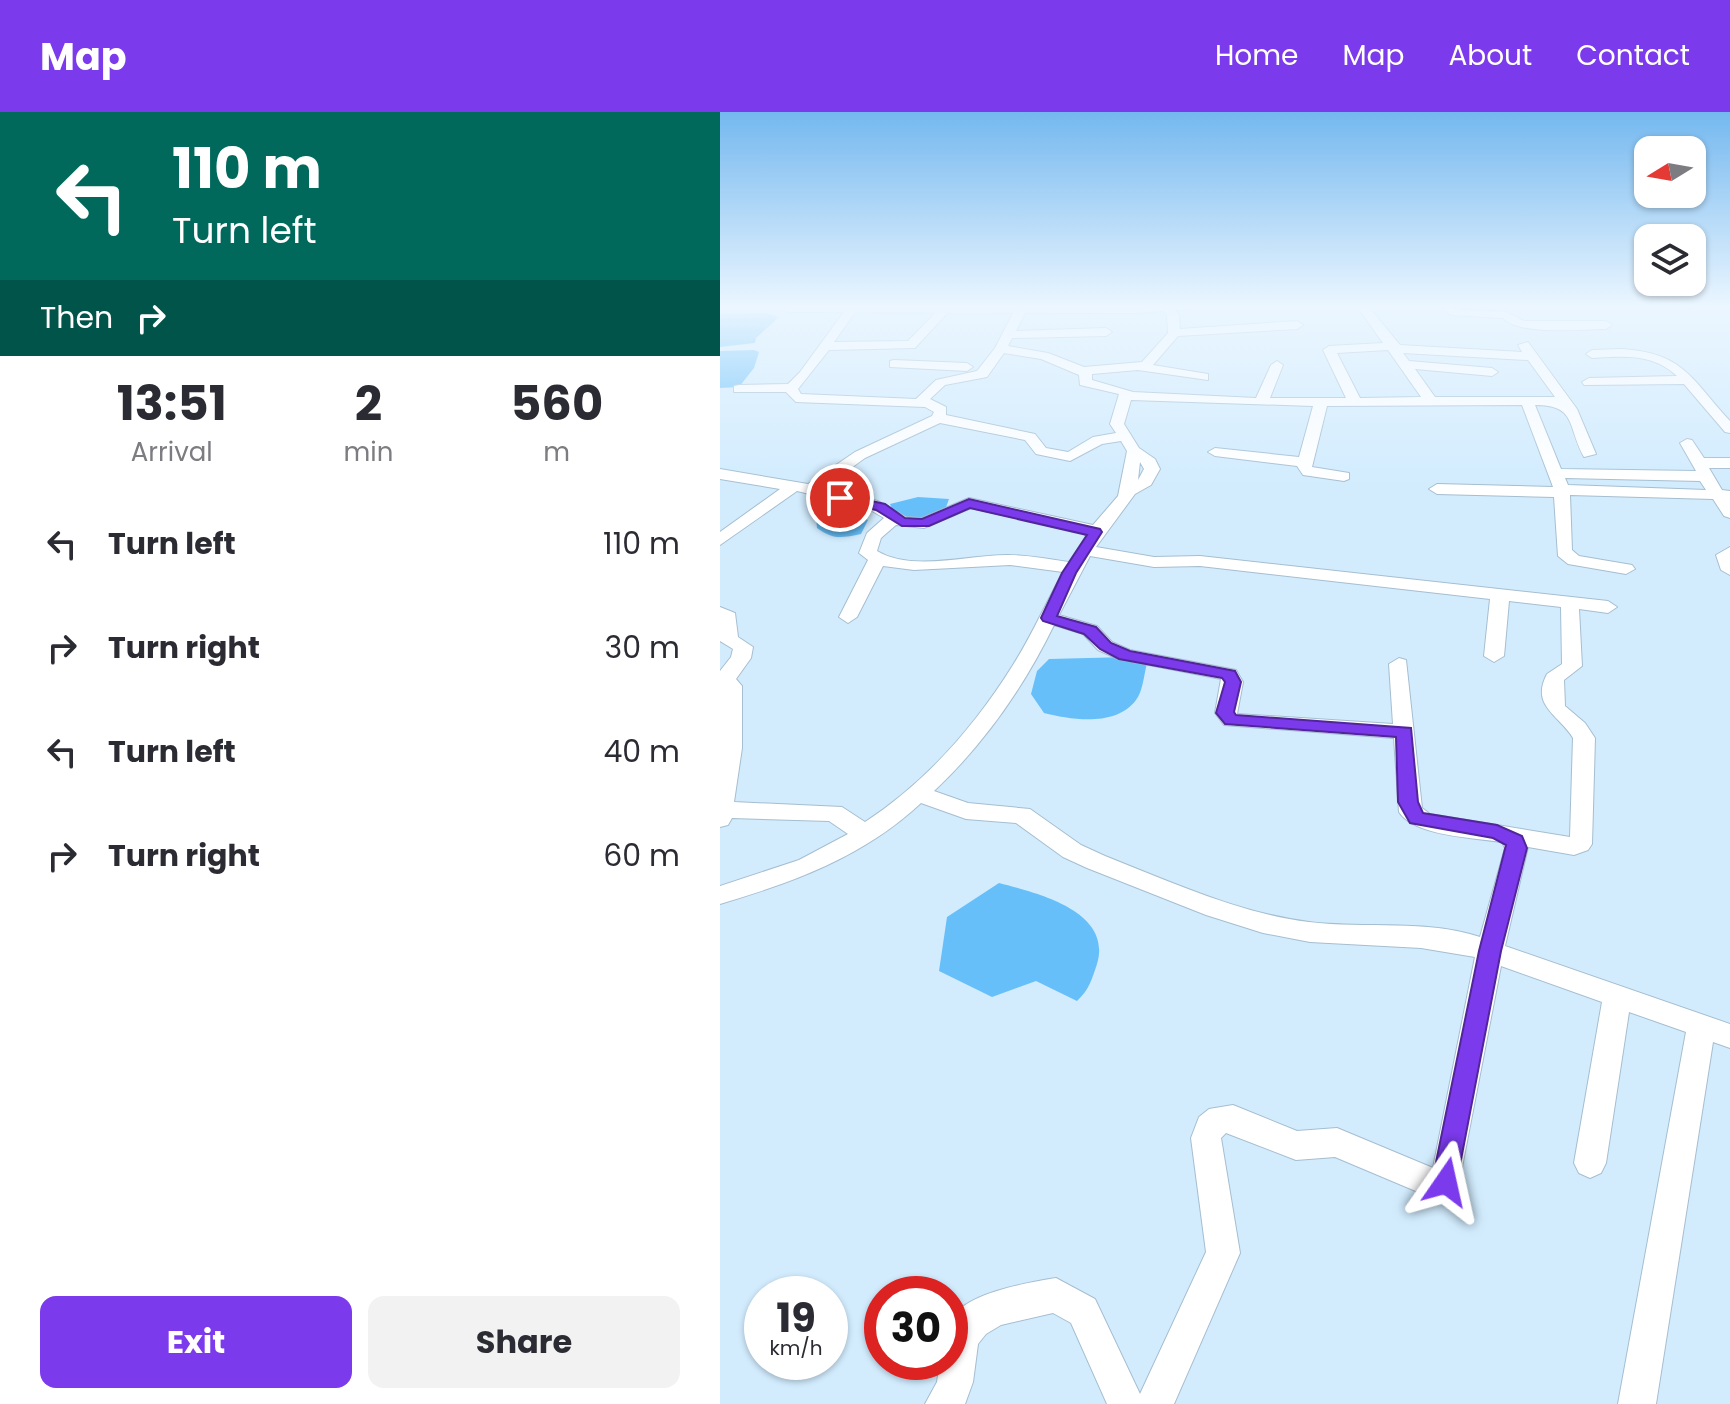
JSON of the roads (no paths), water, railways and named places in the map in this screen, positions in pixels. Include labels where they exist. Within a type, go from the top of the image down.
[{"type":"street","points":[[739,389],[791,388],[810,365]]},
{"type":"street","points":[[924,365],[988,368]]},
{"type":"street","points":[[926,403],[923,397],[938,382],[976,376],[990,365]]},
{"type":"street","points":[[1061,365],[1085,371],[1140,367],[1203,377]]},
{"type":"street","points":[[1140,367],[1144,365]]},
{"type":"street","points":[[1261,402],[1277,365]]},
{"type":"street","points":[[1337,365],[1356,403]]},
{"type":"street","points":[[1408,365],[1433,404]]},
{"type":"street","points":[[1412,365],[1492,372]]},
{"type":"street","points":[[1539,365],[1553,380],[1589,454]]},
{"type":"street","points":[[1669,365],[1688,380],[1730,429]]},
{"type":"street","points":[[720,895],[816,863],[863,834],[916,793],[974,736],[1014,681],[1072,568],[1096,532],[1126,501],[1132,490],[1146,482],[1152,469],[1150,462],[1134,451],[1122,437],[1116,420],[1126,396],[1124,390],[1085,382],[1085,371]]},
{"type":"street","points":[[1589,382],[1688,380]]},
{"type":"street","points":[[791,388],[796,398],[926,403],[941,410],[938,418]]},
{"type":"street","points":[[1126,396],[1189,396],[1226,402],[1564,402]]},
{"type":"street","points":[[1527,401],[1562,491],[1564,552],[1574,560],[1626,569]]},
{"type":"street","points":[[1321,403],[1304,467],[1308,472],[1344,476]]},
{"type":"street","points":[[1711,408],[1730,407]]},
{"type":"street","points":[[720,540],[802,487],[938,418],[1030,437],[1041,451],[1064,457],[1075,457],[1098,440],[1122,437]]},
{"type":"street","points":[[1687,443],[1708,478],[1724,495],[1730,513]]},
{"type":"street","points":[[1215,452],[1305,462]]},
{"type":"street","points":[[1699,463],[1730,463]]},
{"type":"street","points":[[1556,473],[1708,478]]},
{"type":"street","points":[[720,474],[802,487],[820,494],[872,504],[902,522],[924,523],[969,503],[1096,532]]},
{"type":"street","points":[[1437,489],[1724,495]]},
{"type":"street","points":[[895,518],[878,530],[868,547],[868,553],[877,560],[900,563],[1008,560],[1072,568]]},
{"type":"street","points":[[1085,550],[1154,562],[1200,561],[1608,607]]},
{"type":"street","points":[[1730,552],[1725,555],[1730,570]]},
{"type":"street","points":[[848,617],[877,560]]},
{"type":"street","points":[[1494,656],[1500,595]]},
{"type":"street","points":[[1399,664],[1408,802],[1416,819],[1574,846],[1580,844],[1584,738],[1576,725],[1552,705],[1550,698],[1554,678],[1572,666],[1570,603]]},
{"type":"street","points":[[720,613],[728,617],[726,636],[743,647],[741,658],[723,678],[732,686],[726,723],[721,814],[829,813],[842,815],[863,834]]},
{"type":"street","points":[[1049,618],[1090,630],[1105,646],[1125,655],[1229,674],[1233,682],[1225,713],[1231,720],[1405,732]]},
{"type":"street","points":[[916,793],[966,811],[1022,815],[1072,851],[1096,862],[1249,919],[1314,933],[1434,937],[1490,951],[1716,1031],[1637,1404]]},
{"type":"street","points":[[1155,1404],[1223,1253],[1219,1208],[1206,1138],[1210,1127],[1220,1119],[1233,1119],[1296,1146],[1337,1142],[1423,1181],[1437,1185],[1446,1182],[1490,951],[1517,848],[1510,835]]},
{"type":"street","points":[[1590,1163],[1617,997]]},
{"type":"street","points":[[944,1404],[957,1379],[960,1341],[969,1324],[984,1315],[1056,1295],[1069,1299],[1083,1311],[1126,1404]]},
{"type":"water","points":[[720,365],[755,365],[739,387],[720,388]]},
{"type":"water","points":[[918,497],[949,499],[945,510],[923,518],[897,519],[890,504]]},
{"type":"water","points":[[832,511],[857,513],[868,520],[861,534],[833,536],[817,528],[816,518]]},
{"type":"water","points":[[1128,657],[1147,663],[1136,700],[1117,714],[1080,719],[1044,713],[1031,694],[1037,671],[1049,659]]},
{"type":"water","points":[[999,883],[1033,892],[1068,907],[1094,930],[1099,946],[1097,964],[1092,979],[1077,1001],[1036,981],[992,997],[939,971],[947,917]]}]
